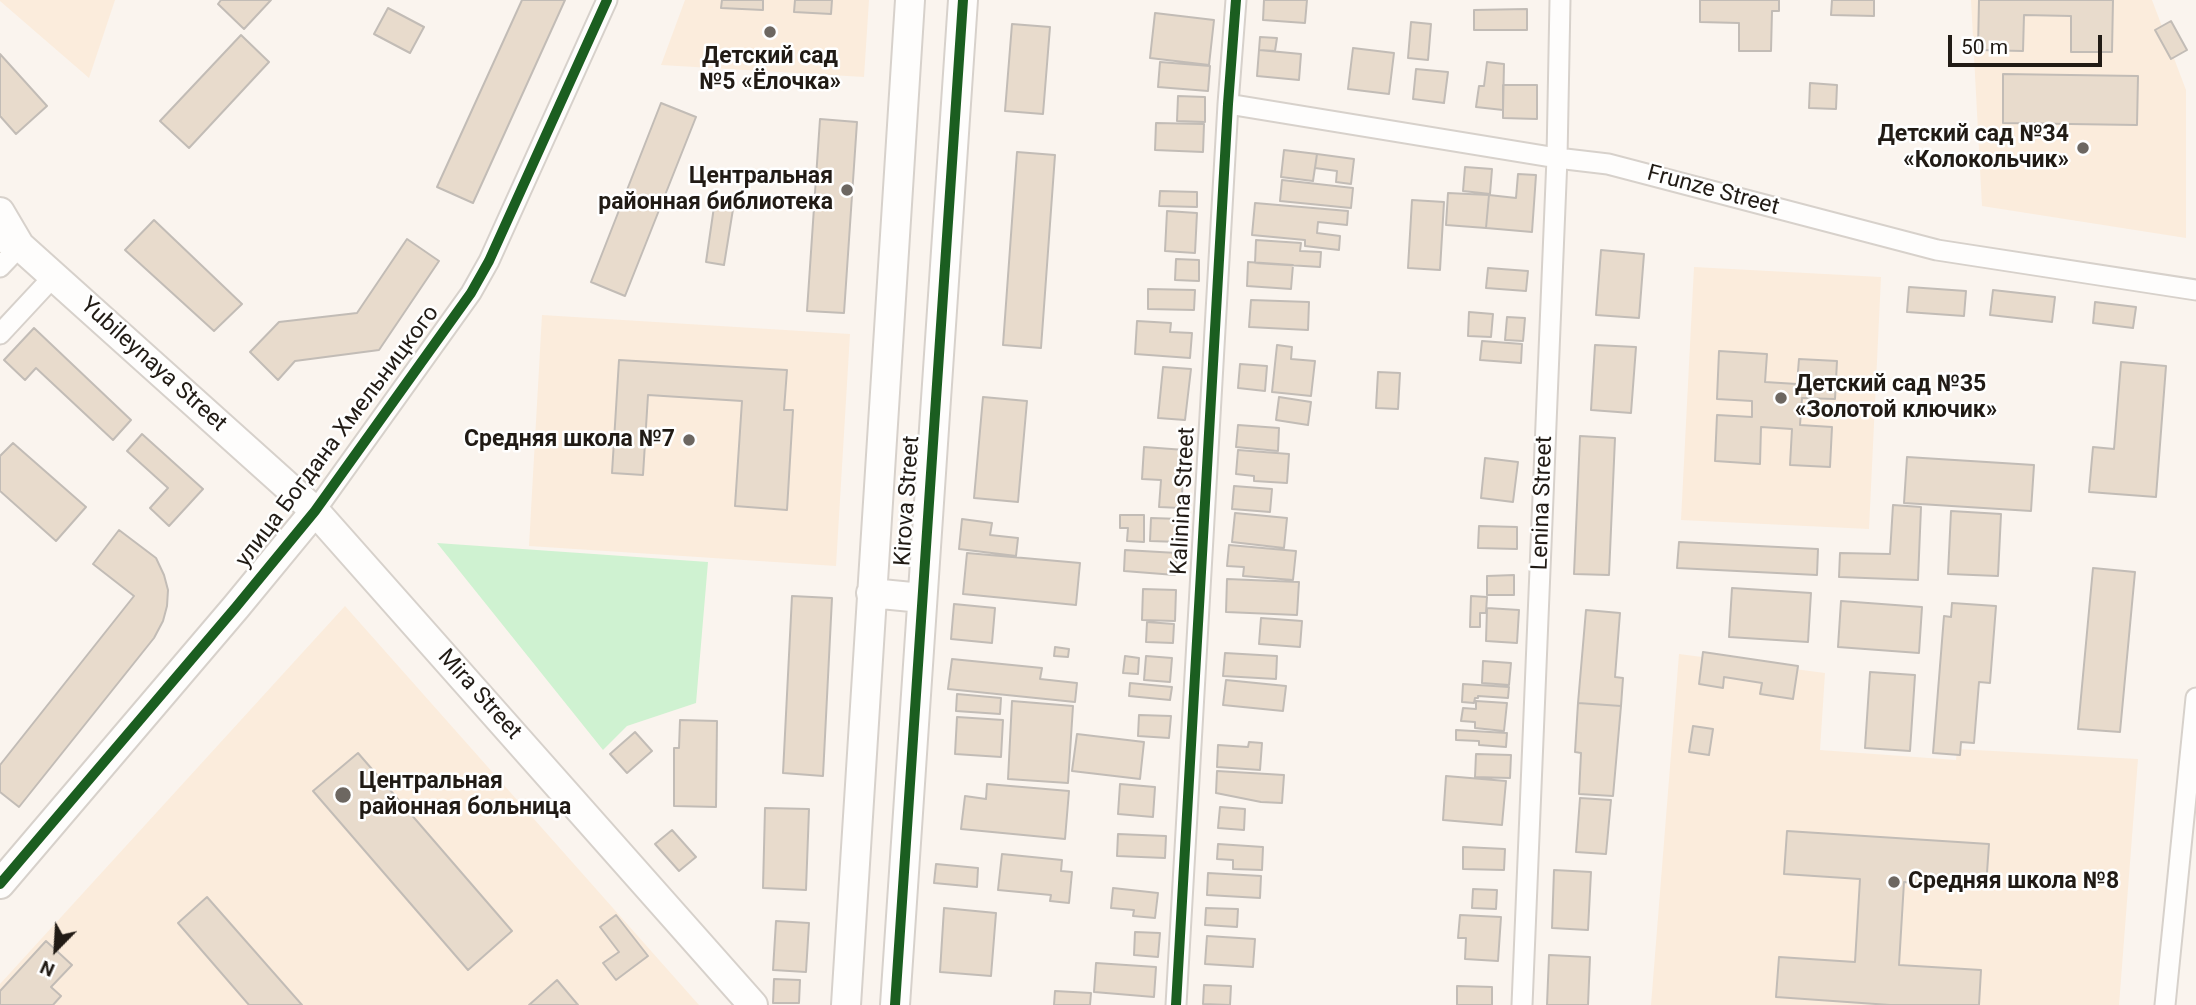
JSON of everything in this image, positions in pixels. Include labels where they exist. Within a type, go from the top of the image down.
[{"type":"street","name":"улица Богдана Хмельницкого","points":[[0,884],[315,511],[471,293],[489,261],[607,0]]},
{"type":"street","name":"Kirova Street","points":[[846,1005],[910,0]]},
{"type":"street","name":"Kirova Street","points":[[895,1005],[963,0]]},
{"type":"street","name":"Kalinina Street","points":[[1176,1005],[1236,0]]},
{"type":"street","name":"Lenina Street","points":[[1522,1005],[1557,158],[1560,0]]},
{"type":"street","name":"Frunze Street","points":[[1228,104],[1608,164],[1937,250],[2196,290]]},
{"type":"street","name":"Yubileynaya Street","points":[[0,212],[10,241],[315,511]]},
{"type":"street","points":[[0,267],[10,241]]},
{"type":"street","points":[[0,334],[53,277]]},
{"type":"street","name":"Mira Street","points":[[315,511],[754,1005]]},
{"type":"street","points":[[871,593],[922,598]]},
{"type":"street","points":[[2165,1005],[2196,698]]},
{"type":"shaded area","points":[[115,0],[89,78],[0,1]]},
{"type":"shaded area","name":"Детский сад №5 «Ёлочка»","points":[[685,0],[869,0],[864,77],[661,65]]},
{"type":"shaded area","name":"Детский сад №34 «Колокольчик»","points":[[1971,0],[2152,0],[2186,90],[2186,238],[1982,206]]},
{"type":"shaded area","name":"Детский сад №35 «Золотой ключик»","points":[[1694,267],[1881,277],[1869,529],[1681,520]]},
{"type":"shaded area","name":"Средняя школа №7","points":[[542,315],[850,334],[836,566],[529,546]]},
{"type":"shaded area","name":"Центральная районная больница","points":[[345,606],[699,1005],[0,1005],[0,984]]},
{"type":"shaded area","name":"Средняя школа №8","points":[[1679,654],[1825,673],[1820,750],[1956,760],[1957,749],[2138,759],[2119,1005],[1651,1005]]},
{"type":"green space","points":[[437,543],[708,562],[696,703],[627,726],[603,750]]},
{"type":"building","points":[[221,0],[271,0],[244,29],[218,4]]},
{"type":"building","points":[[522,0],[565,0],[473,203],[437,187]]},
{"type":"building","points":[[722,0],[763,0],[763,10],[721,8]]},
{"type":"building","points":[[795,0],[832,0],[831,14],[794,12]]},
{"type":"building","points":[[1264,0],[1307,0],[1305,23],[1263,20]]},
{"type":"building","points":[[1700,0],[1779,0],[1779,11],[1772,11],[1771,51],[1739,51],[1739,23],[1700,22]]},
{"type":"building","points":[[1832,0],[1874,0],[1874,16],[1831,15]]},
{"type":"building","points":[[1979,0],[2113,0],[2112,52],[2071,52],[2071,16],[2024,15],[2023,51],[1978,50]]},
{"type":"building","points":[[388,8],[424,27],[410,53],[374,34]]},
{"type":"building","points":[[1527,9],[1527,30],[1474,30],[1474,10]]},
{"type":"building","points":[[1155,13],[1214,20],[1209,65],[1150,58]]},
{"type":"building","points":[[2171,21],[2187,50],[2171,59],[2155,30]]},
{"type":"building","points":[[1411,22],[1431,24],[1428,60],[1408,58]]},
{"type":"building","points":[[1012,24],[1050,27],[1043,114],[1005,111]]},
{"type":"building","points":[[241,35],[269,62],[189,148],[160,121]]},
{"type":"building","points":[[1260,37],[1277,38],[1275,51],[1259,50]]},
{"type":"building","points":[[1353,48],[1394,53],[1389,94],[1348,89]]},
{"type":"building","points":[[1259,50],[1301,54],[1299,80],[1257,76]]},
{"type":"building","points":[[0,54],[47,106],[16,134],[0,116]]},
{"type":"building","points":[[1160,62],[1210,66],[1208,91],[1158,87]]},
{"type":"building","points":[[1487,62],[1504,64],[1503,110],[1476,107],[1479,86],[1484,86]]},
{"type":"building","points":[[1416,69],[1448,72],[1444,103],[1413,99]]},
{"type":"building","points":[[2003,74],[2138,76],[2137,125],[2003,123]]},
{"type":"building","points":[[1810,83],[1837,85],[1836,109],[1809,108]]},
{"type":"building","points":[[1503,85],[1537,85],[1537,119],[1503,118]]},
{"type":"building","points":[[1178,96],[1205,97],[1205,122],[1177,121]]},
{"type":"building","points":[[661,103],[696,117],[625,296],[591,282]]},
{"type":"building","points":[[820,119],[857,122],[844,313],[807,311]]},
{"type":"building","points":[[1156,123],[1204,124],[1203,152],[1155,150]]},
{"type":"building","points":[[1284,150],[1317,154],[1313,181],[1281,177]]},
{"type":"building","points":[[1017,152],[1055,155],[1041,348],[1003,345]]},
{"type":"building","points":[[1317,154],[1354,159],[1351,184],[1336,182],[1337,171],[1315,168]]},
{"type":"building","points":[[1465,167],[1492,169],[1490,194],[1463,191]]},
{"type":"building","points":[[1518,174],[1536,175],[1532,232],[1486,228],[1489,195],[1516,198]]},
{"type":"building","points":[[1282,180],[1353,188],[1351,208],[1280,201]]},
{"type":"building","points":[[1160,191],[1197,192],[1197,207],[1159,206]]},
{"type":"building","points":[[1448,193],[1489,195],[1486,228],[1446,225]]},
{"type":"building","points":[[715,200],[734,203],[724,265],[706,262]]},
{"type":"building","points":[[1412,200],[1444,202],[1440,270],[1408,268]]},
{"type":"building","points":[[1255,203],[1348,211],[1347,225],[1318,222],[1317,233],[1340,236],[1339,250],[1305,246],[1305,240],[1252,235]]},
{"type":"building","points":[[1167,211],[1197,213],[1195,253],[1165,251]]},
{"type":"building","points":[[154,220],[242,304],[214,331],[125,250]]},
{"type":"building","points":[[407,239],[439,261],[379,350],[295,361],[278,380],[250,352],[279,322],[357,313]]},
{"type":"building","points":[[1256,240],[1301,243],[1300,251],[1321,252],[1320,267],[1255,263]]},
{"type":"building","points":[[1601,250],[1644,254],[1639,318],[1596,315]]},
{"type":"building","points":[[1176,259],[1199,260],[1199,281],[1175,280]]},
{"type":"building","points":[[1248,262],[1293,265],[1291,289],[1247,286]]},
{"type":"building","points":[[1488,268],[1528,271],[1526,291],[1486,288]]},
{"type":"building","points":[[1909,287],[1966,291],[1964,316],[1907,312]]},
{"type":"building","points":[[1148,289],[1195,290],[1194,310],[1148,309]]},
{"type":"building","points":[[1993,290],[2055,297],[2052,322],[1990,315]]},
{"type":"building","points":[[1251,300],[1309,302],[1308,330],[1249,327]]},
{"type":"building","points":[[2095,302],[2136,307],[2133,328],[2093,323]]},
{"type":"building","points":[[1469,312],[1493,314],[1491,337],[1468,336]]},
{"type":"building","points":[[1507,317],[1525,318],[1523,341],[1505,340]]},
{"type":"building","points":[[1137,321],[1171,323],[1170,332],[1192,333],[1190,358],[1135,354]]},
{"type":"building","points":[[34,328],[131,420],[113,440],[36,368],[25,380],[4,360]]},
{"type":"building","points":[[1482,341],[1522,344],[1521,363],[1480,360]]},
{"type":"building","points":[[1277,345],[1292,347],[1291,359],[1315,361],[1311,396],[1272,392]]},
{"type":"building","points":[[1595,345],[1636,347],[1631,413],[1591,410]]},
{"type":"building","points":[[1719,351],[1767,354],[1765,382],[1797,384],[1799,359],[1837,361],[1835,399],[1802,398],[1800,425],[1832,427],[1830,467],[1790,465],[1792,429],[1761,427],[1760,464],[1715,461],[1717,415],[1752,417],[1752,401],[1717,399]]},
{"type":"building","points":[[619,360],[787,370],[784,410],[793,410],[787,510],[735,506],[742,401],[648,395],[643,475],[612,473]]},
{"type":"building","points":[[2121,362],[2166,366],[2156,497],[2089,492],[2093,447],[2114,449]]},
{"type":"building","points":[[1240,364],[1267,366],[1265,391],[1238,388]]},
{"type":"building","points":[[1163,367],[1191,369],[1185,420],[1158,418]]},
{"type":"building","points":[[1378,372],[1400,373],[1398,409],[1376,408]]},
{"type":"building","points":[[983,397],[1027,401],[1018,502],[974,498]]},
{"type":"building","points":[[1279,397],[1311,402],[1308,425],[1276,420]]},
{"type":"building","points":[[1238,425],[1279,428],[1278,451],[1236,447]]},
{"type":"building","points":[[142,434],[203,489],[169,526],[150,508],[168,488],[127,451]]},
{"type":"building","points":[[1580,436],[1615,438],[1609,575],[1574,574]]},
{"type":"building","points":[[13,443],[86,507],[56,541],[0,491],[0,456]]},
{"type":"building","points":[[1144,447],[1185,450],[1181,508],[1159,507],[1161,480],[1142,479]]},
{"type":"building","points":[[1238,450],[1289,454],[1287,483],[1254,481],[1254,476],[1236,474]]},
{"type":"building","points":[[1907,457],[2034,465],[2031,511],[1904,503]]},
{"type":"building","points":[[1485,458],[1518,462],[1513,502],[1481,498]]},
{"type":"building","points":[[1234,486],[1272,489],[1270,512],[1232,509]]},
{"type":"building","points":[[1893,505],[1921,507],[1918,580],[1839,577],[1840,553],[1890,554]]},
{"type":"building","points":[[1951,511],[2001,514],[1998,576],[1948,574]]},
{"type":"building","points":[[1235,513],[1287,518],[1284,548],[1232,542]]},
{"type":"building","points":[[1120,515],[1144,515],[1144,542],[1127,541],[1128,528],[1120,528]]},
{"type":"building","points":[[1151,518],[1181,519],[1179,542],[1150,541]]},
{"type":"building","points":[[962,519],[992,523],[990,535],[1018,538],[1016,556],[959,549]]},
{"type":"building","points":[[1479,526],[1517,527],[1517,549],[1478,548]]},
{"type":"building","points":[[119,530],[156,558],[168,590],[163,621],[154,638],[19,807],[0,792],[0,765],[134,596],[93,564]]},
{"type":"building","points":[[1679,542],[1818,549],[1817,575],[1677,568]]},
{"type":"building","points":[[1229,545],[1296,551],[1293,580],[1243,576],[1244,567],[1227,566]]},
{"type":"building","points":[[1125,550],[1177,553],[1175,575],[1124,571]]},
{"type":"building","points":[[967,553],[1080,563],[1076,605],[963,594]]},
{"type":"building","points":[[2093,568],[2135,572],[2120,732],[2078,729]]},
{"type":"building","points":[[1514,575],[1514,595],[1487,595],[1487,576]]},
{"type":"building","points":[[1227,579],[1299,582],[1297,615],[1226,612]]},
{"type":"building","points":[[1732,588],[1811,593],[1808,642],[1729,637]]},
{"type":"building","points":[[1143,589],[1176,590],[1175,621],[1142,620]]},
{"type":"building","points":[[792,596],[832,598],[823,776],[783,773]]},
{"type":"building","points":[[1471,596],[1487,597],[1486,613],[1480,613],[1480,627],[1470,627]]},
{"type":"building","points":[[1841,601],[1922,607],[1919,653],[1838,647]]},
{"type":"building","points":[[1952,603],[1996,606],[1990,683],[1979,682],[1974,743],[1961,742],[1960,755],[1933,753],[1944,616],[1951,617]]},
{"type":"building","points":[[954,604],[995,608],[992,643],[951,639]]},
{"type":"building","points":[[1487,608],[1519,610],[1517,643],[1486,641]]},
{"type":"building","points":[[1586,610],[1620,613],[1615,677],[1623,678],[1621,706],[1578,703]]},
{"type":"building","points":[[1261,618],[1302,621],[1300,647],[1259,644]]},
{"type":"building","points":[[1147,622],[1174,624],[1173,643],[1146,642]]},
{"type":"building","points":[[1055,647],[1069,649],[1068,657],[1054,656]]},
{"type":"building","points":[[1703,652],[1798,666],[1793,699],[1760,694],[1762,683],[1724,677],[1723,688],[1699,684]]},
{"type":"building","points":[[1225,653],[1277,656],[1276,679],[1223,676]]},
{"type":"building","points":[[1125,656],[1139,658],[1138,674],[1123,673]]},
{"type":"building","points":[[1146,656],[1172,658],[1170,682],[1144,680]]},
{"type":"building","points":[[952,659],[1042,668],[1040,679],[1077,683],[1075,702],[948,689]]},
{"type":"building","points":[[1483,661],[1511,663],[1509,685],[1482,683]]},
{"type":"building","points":[[1870,672],[1915,675],[1910,751],[1865,748]]},
{"type":"building","points":[[1226,680],[1286,686],[1283,711],[1223,705]]},
{"type":"building","points":[[1130,683],[1172,687],[1170,700],[1129,696]]},
{"type":"building","points":[[1463,684],[1509,687],[1508,698],[1478,696],[1474,703],[1462,702]]},
{"type":"building","points":[[957,694],[1001,698],[1000,714],[956,711]]},
{"type":"building","points":[[1012,701],[1073,706],[1068,783],[1008,779]]},
{"type":"building","points":[[1476,701],[1507,703],[1504,731],[1475,728],[1475,722],[1461,721],[1463,708],[1476,709]]},
{"type":"building","points":[[1578,703],[1621,706],[1613,796],[1579,794],[1581,753],[1575,752]]},
{"type":"building","points":[[1139,715],[1171,716],[1169,738],[1138,736]]},
{"type":"building","points":[[957,717],[1003,720],[1001,757],[955,754]]},
{"type":"building","points":[[680,720],[717,721],[716,807],[674,806],[674,748],[679,748]]},
{"type":"building","points":[[1693,726],[1713,729],[1709,755],[1689,752]]},
{"type":"building","points":[[1456,730],[1507,733],[1506,747],[1479,745],[1479,741],[1456,740]]},
{"type":"building","points":[[635,732],[652,751],[627,773],[610,754]]},
{"type":"building","points":[[1077,734],[1144,742],[1140,779],[1072,771]]},
{"type":"building","points":[[1249,742],[1262,743],[1260,770],[1217,767],[1218,745],[1248,747]]},
{"type":"building","points":[[358,753],[512,931],[468,970],[313,791]]},
{"type":"building","points":[[1476,754],[1511,755],[1510,778],[1475,777]]},
{"type":"building","points":[[1217,771],[1284,775],[1282,803],[1261,802],[1216,793]]},
{"type":"building","points":[[1446,776],[1506,781],[1502,825],[1443,820]]},
{"type":"building","points":[[987,784],[1069,791],[1065,839],[961,829],[965,796],[986,799]]},
{"type":"building","points":[[1120,784],[1155,787],[1153,817],[1118,814]]},
{"type":"building","points":[[1580,798],[1611,800],[1606,854],[1576,852]]},
{"type":"building","points":[[1220,807],[1245,809],[1244,830],[1218,828]]},
{"type":"building","points":[[765,808],[809,809],[806,890],[763,888]]},
{"type":"building","points":[[672,830],[696,857],[679,871],[655,844]]},
{"type":"building","points":[[1787,831],[1989,844],[1986,887],[1904,882],[1899,965],[1981,970],[1979,1005],[1890,1005],[1776,997],[1779,957],[1855,962],[1860,879],[1784,874]]},
{"type":"building","points":[[1118,834],[1166,836],[1165,858],[1117,856]]},
{"type":"building","points":[[1218,844],[1263,847],[1262,870],[1233,869],[1233,860],[1217,859]]},
{"type":"building","points":[[1463,847],[1505,849],[1504,870],[1463,869]]},
{"type":"building","points":[[1002,854],[1062,860],[1061,871],[1072,872],[1069,903],[1050,901],[1051,895],[998,890]]},
{"type":"building","points":[[936,864],[978,868],[977,887],[934,883]]},
{"type":"building","points":[[1554,870],[1591,872],[1588,930],[1552,928]]},
{"type":"building","points":[[1208,873],[1261,876],[1260,898],[1207,895]]},
{"type":"building","points":[[1113,888],[1158,893],[1155,918],[1133,916],[1134,910],[1111,908]]},
{"type":"building","points":[[1473,889],[1497,890],[1496,909],[1472,908]]},
{"type":"building","points":[[207,897],[302,1005],[249,1005],[178,923]]},
{"type":"building","points":[[944,908],[996,913],[991,976],[940,972]]},
{"type":"building","points":[[1206,908],[1238,909],[1237,927],[1205,925]]},
{"type":"building","points":[[616,915],[648,956],[616,980],[603,963],[619,952],[600,927]]},
{"type":"building","points":[[1460,915],[1501,917],[1498,961],[1465,959],[1466,938],[1458,938]]},
{"type":"building","points":[[776,921],[809,923],[806,972],[773,970]]},
{"type":"building","points":[[1135,932],[1160,933],[1158,957],[1134,955]]},
{"type":"building","points":[[1207,936],[1255,939],[1253,967],[1205,964]]},
{"type":"building","points":[[46,941],[72,965],[51,987],[61,996],[53,1005],[0,1005],[0,991]]},
{"type":"building","points":[[1549,955],[1590,957],[1588,1005],[1547,1005]]},
{"type":"building","points":[[1096,963],[1156,967],[1154,997],[1094,992]]},
{"type":"building","points":[[774,979],[800,980],[799,1003],[773,1003]]},
{"type":"building","points":[[557,980],[578,1005],[529,1005]]},
{"type":"building","points":[[1204,985],[1231,986],[1230,1005],[1203,1004]]},
{"type":"building","points":[[1457,986],[1492,987],[1492,1005],[1457,1005]]},
{"type":"building","points":[[1055,991],[1091,993],[1090,1005],[1054,1005]]},
{"type":"cycle path","points":[[0,884],[315,511],[471,293],[489,261],[607,0]]},
{"type":"cycle path","points":[[895,1005],[963,0]]},
{"type":"cycle path","points":[[1176,1005],[1236,0]]},
{"type":"place","name":"Детский сад №5 «Ёлочка»","points":[[770,32]]},
{"type":"place","name":"Детский сад №34 «Колокольчик»","points":[[2083,148]]},
{"type":"place","name":"Центральная районная библиотека","points":[[847,190]]},
{"type":"place","name":"Детский сад №35 «Золотой ключик»","points":[[1781,398]]},
{"type":"place","name":"Средняя школа №7","points":[[689,440]]},
{"type":"place","name":"Центральная районная больница","points":[[343,795]]},
{"type":"place","name":"Средняя школа №8","points":[[1894,882]]}]
